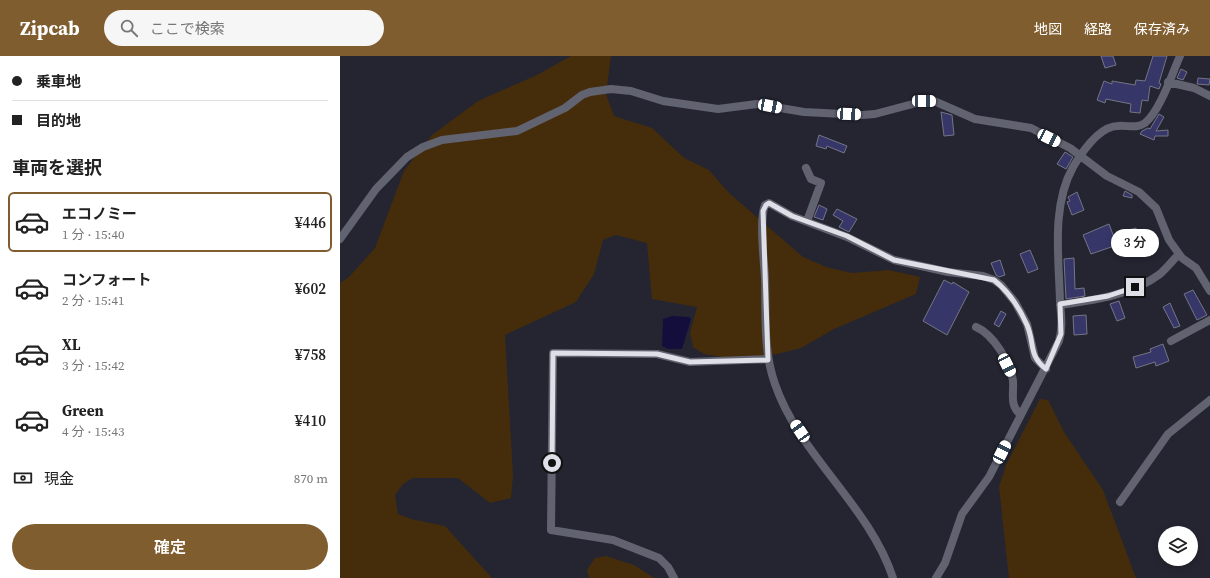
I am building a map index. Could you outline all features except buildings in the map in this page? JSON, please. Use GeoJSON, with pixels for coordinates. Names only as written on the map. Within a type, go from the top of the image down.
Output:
{"type":"FeatureCollection","features":[{"type":"Feature","properties":{"kind":"street"},"geometry":{"type":"LineString","coordinates":[[936,578],[945,563],[962,514],[989,477],[1046,369],[1061,334],[1058,235],[1061,205],[1068,177],[1089,143],[1108,128],[1120,125],[1136,127],[1144,123],[1156,110],[1180,56]]}},
{"type":"Feature","properties":{"kind":"street"},"geometry":{"type":"LineString","coordinates":[[1168,82],[1194,88],[1210,96]]}},
{"type":"Feature","properties":{"kind":"street"},"geometry":{"type":"LineString","coordinates":[[340,239],[376,189],[407,157],[423,146],[442,140],[517,131],[565,108],[582,95],[611,89],[631,91],[663,100],[718,110],[757,104],[804,112],[862,114],[875,114],[924,101],[934,101],[945,104],[975,118],[1030,128],[1082,156],[1107,176],[1133,188],[1146,197],[1156,208],[1165,234],[1179,254],[1196,268],[1210,291]]}},
{"type":"Feature","properties":{"kind":"street"},"geometry":{"type":"LineString","coordinates":[[806,168],[811,179],[821,183],[807,221]]}},
{"type":"Feature","properties":{"kind":"street"},"geometry":{"type":"LineString","coordinates":[[892,578],[888,563],[873,534],[788,413],[775,384],[768,360],[764,207],[769,203],[807,221],[847,236],[894,260],[994,280],[1002,285],[1015,302],[1027,324],[1035,358],[1046,369]]}},
{"type":"Feature","properties":{"kind":"street"},"geometry":{"type":"LineString","coordinates":[[1060,304],[1108,296],[1135,287],[1161,273],[1179,254]]}},
{"type":"Feature","properties":{"kind":"street"},"geometry":{"type":"LineString","coordinates":[[1171,341],[1210,320]]}},
{"type":"Feature","properties":{"kind":"street"},"geometry":{"type":"LineString","coordinates":[[976,327],[983,330],[998,345],[1011,373],[1013,402],[1016,411],[1021,415]]}},
{"type":"Feature","properties":{"kind":"street"},"geometry":{"type":"LineString","coordinates":[[674,578],[668,567],[659,558],[613,540],[551,530],[553,353],[657,354],[690,362],[768,360]]}},
{"type":"Feature","properties":{"kind":"street"},"geometry":{"type":"LineString","coordinates":[[1120,502],[1168,434],[1210,400]]}},
{"type":"Feature","properties":{"kind":"shaded area"},"geometry":{"type":"Polygon","coordinates":[[[571,56],[611,56],[606,94],[614,116],[652,128],[684,158],[709,170],[728,192],[803,257],[826,267],[852,273],[889,270],[920,277],[916,294],[834,329],[801,348],[743,361],[704,354],[693,347],[690,333],[697,307],[652,299],[647,243],[616,235],[603,240],[594,274],[576,302],[505,335],[513,475],[511,498],[490,503],[458,478],[413,478],[403,484],[395,495],[398,514],[411,519],[445,526],[492,578],[340,578],[340,283],[349,277],[375,248],[404,171],[432,135],[478,101],[537,75],[571,56]]]}},
{"type":"Feature","properties":{"kind":"shaded area"},"geometry":{"type":"Polygon","coordinates":[[[672,316],[689,317],[691,319],[682,349],[668,349],[662,346],[663,319],[672,316]]]}},
{"type":"Feature","properties":{"kind":"shaded area"},"geometry":{"type":"Polygon","coordinates":[[[1040,399],[1048,400],[1064,432],[1103,490],[1136,578],[1009,578],[999,487],[1006,465],[1040,399]]]}},
{"type":"Feature","properties":{"kind":"shaded area"},"geometry":{"type":"Polygon","coordinates":[[[606,556],[634,565],[654,578],[589,578],[587,570],[595,558],[606,556]]]}},
{"type":"Feature","properties":{"kind":"route"},"geometry":{"type":"LineString","coordinates":[[552,463],[553,353],[657,354],[690,362],[768,360],[763,211],[764,207],[769,203],[792,216],[847,236],[894,260],[948,272],[959,272],[983,276],[994,280],[1002,285],[1015,302],[1022,318],[1027,324],[1035,358],[1046,369],[1061,334],[1062,323],[1060,304],[1087,301],[1135,287]]}}]}
